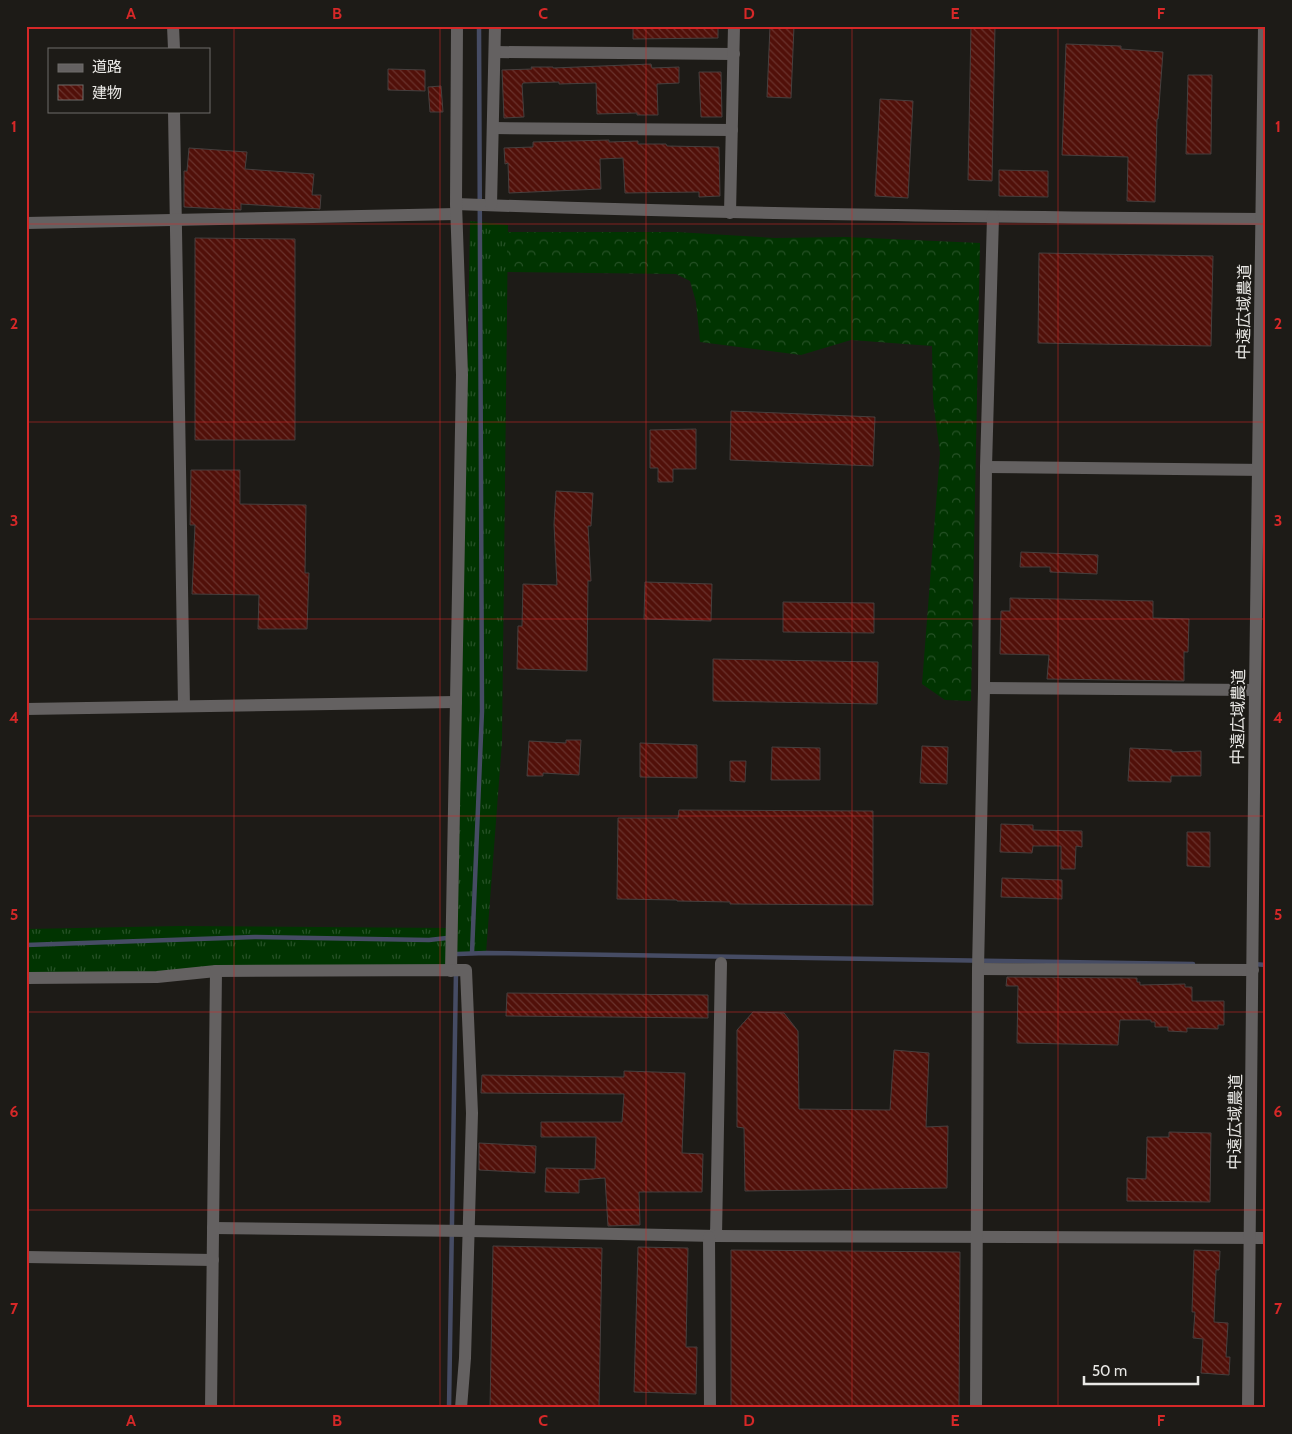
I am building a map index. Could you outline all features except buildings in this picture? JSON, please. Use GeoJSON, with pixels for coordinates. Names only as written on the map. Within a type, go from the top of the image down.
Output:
{"type":"FeatureCollection","features":[{"type":"Feature","properties":{"kind":"street"},"geometry":{"type":"LineString","coordinates":[[173,26],[174,48]]}},
{"type":"Feature","properties":{"kind":"street"},"geometry":{"type":"LineString","coordinates":[[451,971],[462,375],[456,209],[457,26]]}},
{"type":"Feature","properties":{"kind":"street"},"geometry":{"type":"LineString","coordinates":[[492,205],[495,26]]}},
{"type":"Feature","properties":{"kind":"street"},"geometry":{"type":"LineString","coordinates":[[730,213],[734,26]]}},
{"type":"Feature","properties":{"kind":"street","name":"中遠広域農道"},"geometry":{"type":"LineString","coordinates":[[1248,1408],[1249,1238],[1257,977],[1255,690],[1262,470],[1264,26]]}},
{"type":"Feature","properties":{"kind":"street"},"geometry":{"type":"LineString","coordinates":[[495,52],[734,54]]}},
{"type":"Feature","properties":{"kind":"street"},"geometry":{"type":"LineString","coordinates":[[174,112],[184,706]]}},
{"type":"Feature","properties":{"kind":"street"},"geometry":{"type":"LineString","coordinates":[[493,128],[732,130]]}},
{"type":"Feature","properties":{"kind":"street"},"geometry":{"type":"LineString","coordinates":[[26,223],[176,221],[456,209],[492,205],[730,213],[1262,219]]}},
{"type":"Feature","properties":{"kind":"street"},"geometry":{"type":"LineString","coordinates":[[976,1408],[978,969],[984,688],[986,467],[993,217]]}},
{"type":"Feature","properties":{"kind":"street"},"geometry":{"type":"LineString","coordinates":[[986,467],[1262,470]]}},
{"type":"Feature","properties":{"kind":"street"},"geometry":{"type":"LineString","coordinates":[[984,688],[1255,690]]}},
{"type":"Feature","properties":{"kind":"street"},"geometry":{"type":"LineString","coordinates":[[26,709],[456,702]]}},
{"type":"Feature","properties":{"kind":"street"},"geometry":{"type":"LineString","coordinates":[[710,1408],[712,1237],[721,963]]}},
{"type":"Feature","properties":{"kind":"street"},"geometry":{"type":"LineString","coordinates":[[978,969],[1257,977]]}},
{"type":"Feature","properties":{"kind":"street"},"geometry":{"type":"LineString","coordinates":[[26,978],[157,977],[216,971],[466,970],[472,1113],[465,1358],[461,1408]]}},
{"type":"Feature","properties":{"kind":"street"},"geometry":{"type":"LineString","coordinates":[[212,1408],[216,971]]}},
{"type":"Feature","properties":{"kind":"street"},"geometry":{"type":"LineString","coordinates":[[213,1228],[469,1230],[712,1237],[1266,1238]]}},
{"type":"Feature","properties":{"kind":"street"},"geometry":{"type":"LineString","coordinates":[[26,1257],[213,1260]]}},
{"type":"Feature","properties":{"kind":"green space"},"geometry":{"type":"Polygon","coordinates":[[[470,221],[508,225],[502,742],[486,953],[457,954],[470,221]]]}},
{"type":"Feature","properties":{"kind":"green space"},"geometry":{"type":"Polygon","coordinates":[[[507,232],[677,232],[775,238],[846,237],[980,243],[971,701],[945,700],[922,684],[940,453],[933,400],[932,346],[851,340],[801,355],[700,342],[696,302],[690,281],[676,274],[507,272],[507,232]]]}},
{"type":"Feature","properties":{"kind":"green space"},"geometry":{"type":"Polygon","coordinates":[[[180,926],[451,928],[451,966],[26,977],[26,929],[180,926]]]}},
{"type":"Feature","properties":{"kind":"waterway"},"geometry":{"type":"LineString","coordinates":[[472,953],[482,711],[479,26]]}},
{"type":"Feature","properties":{"kind":"waterway"},"geometry":{"type":"LineString","coordinates":[[26,945],[255,937],[429,940],[447,938],[448,940]]}},
{"type":"Feature","properties":{"kind":"waterway"},"geometry":{"type":"LineString","coordinates":[[457,954],[1193,964]]}},
{"type":"Feature","properties":{"kind":"waterway"},"geometry":{"type":"LineString","coordinates":[[1253,964],[1266,965]]}},
{"type":"Feature","properties":{"kind":"waterway"},"geometry":{"type":"LineString","coordinates":[[449,1408],[456,971]]}}]}
